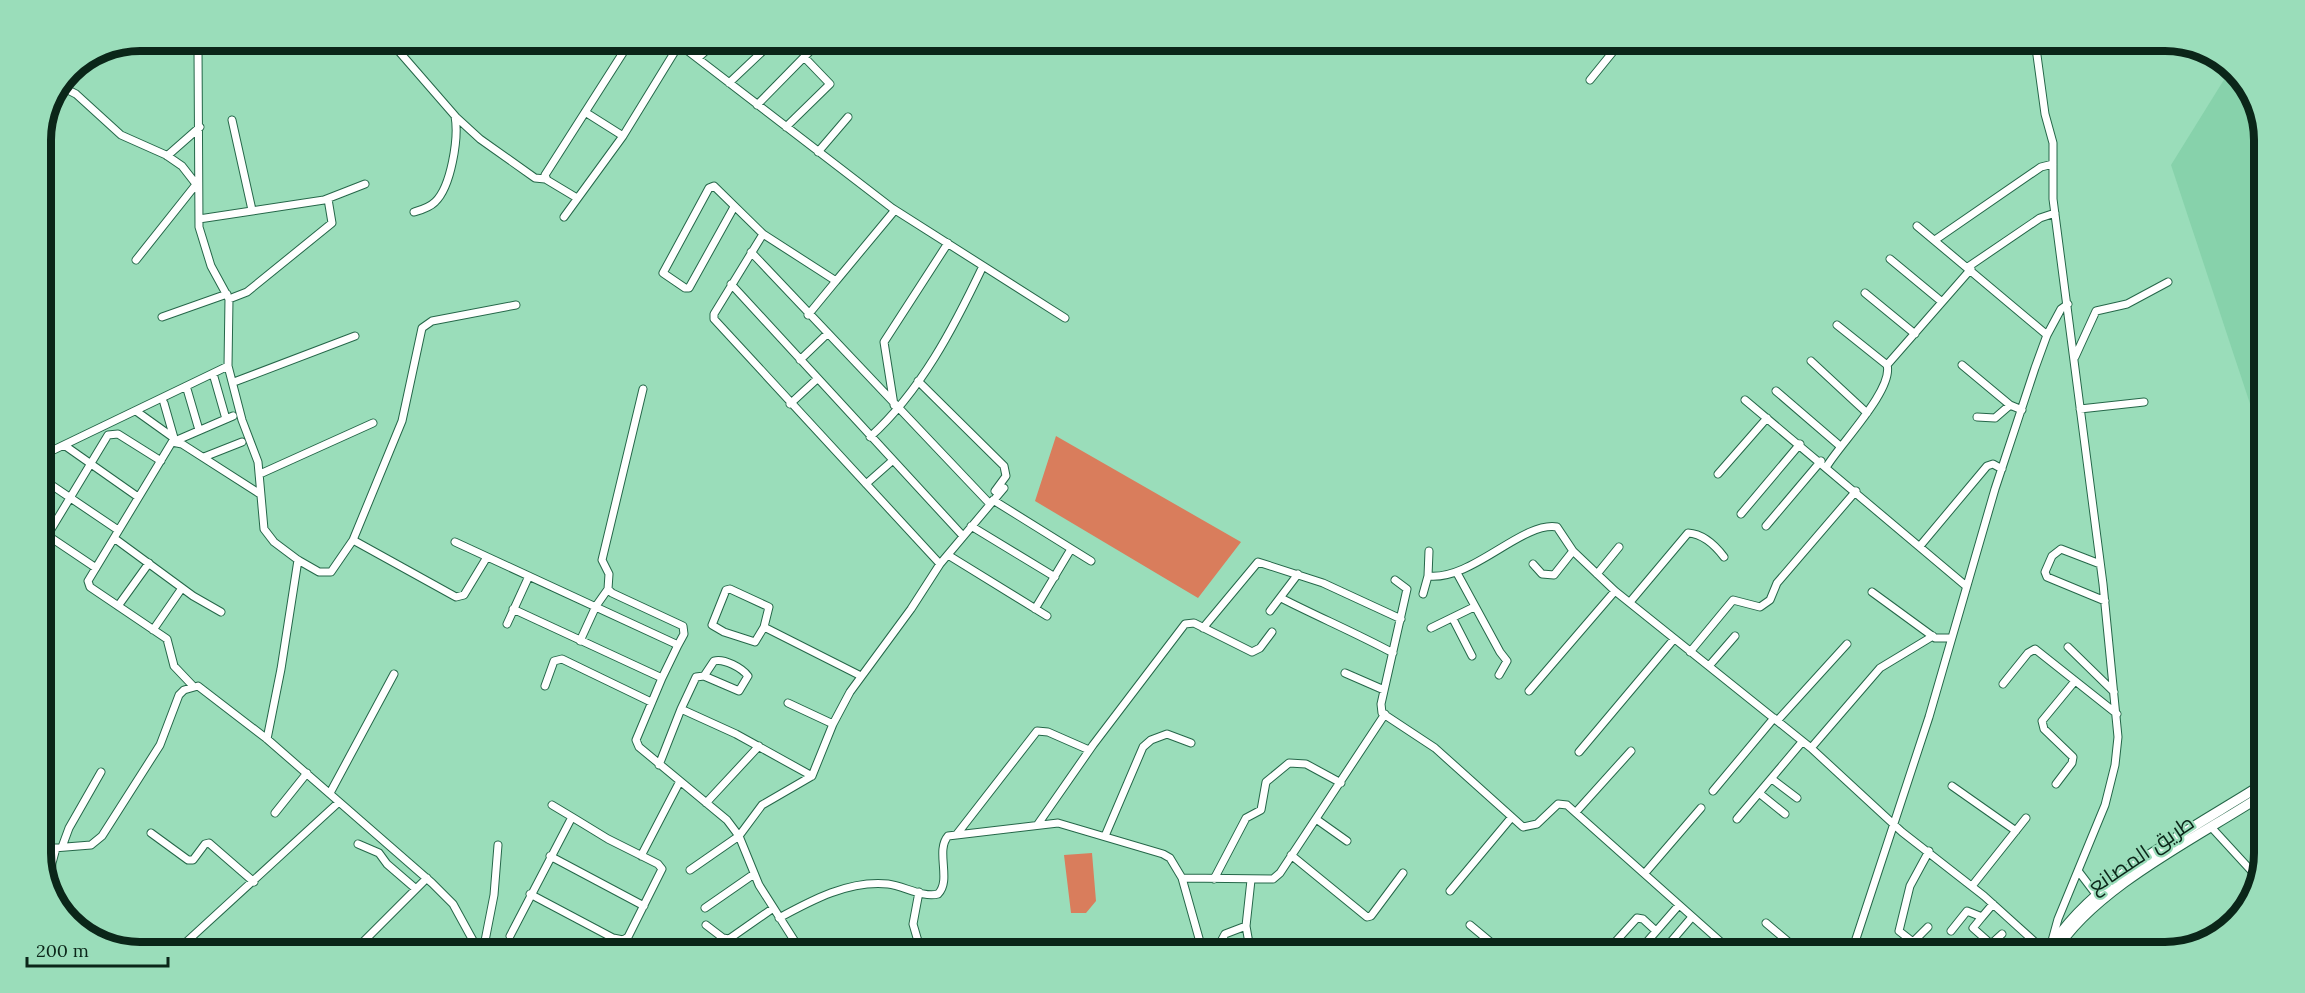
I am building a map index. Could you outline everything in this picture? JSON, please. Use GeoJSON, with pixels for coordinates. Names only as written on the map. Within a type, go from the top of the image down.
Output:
{"type":"FeatureCollection","features":[{"type":"Feature","properties":{"kind":"main road","name":"طريق المصانع"},"geometry":{"type":"LineString","coordinates":[[2099,898],[2138,864],[2254,790]]}},
{"type":"Feature","properties":{"kind":"main road","name":"طريق المصانع"},"geometry":{"type":"LineString","coordinates":[[2099,898],[2254,801]]}},
{"type":"Feature","properties":{"kind":"main road"},"geometry":{"type":"LineString","coordinates":[[2056,942],[2067,924],[2099,898]]}},
{"type":"Feature","properties":{"kind":"street"},"geometry":{"type":"LineString","coordinates":[[198,51],[200,127],[197,183],[199,219],[211,266],[228,296],[228,366],[242,420],[260,474],[264,529],[274,542],[319,572],[331,572],[353,540],[402,421],[422,328],[432,321],[516,305]]}},
{"type":"Feature","properties":{"kind":"street"},"geometry":{"type":"LineString","coordinates":[[399,51],[480,140],[535,178],[545,179],[577,198]]}},
{"type":"Feature","properties":{"kind":"street"},"geometry":{"type":"LineString","coordinates":[[545,179],[624,51]]}},
{"type":"Feature","properties":{"kind":"street"},"geometry":{"type":"LineString","coordinates":[[564,217],[623,136],[675,51]]}},
{"type":"Feature","properties":{"kind":"street"},"geometry":{"type":"LineString","coordinates":[[688,51],[895,210],[1065,318]]}},
{"type":"Feature","properties":{"kind":"street"},"geometry":{"type":"LineString","coordinates":[[698,58],[706,51]]}},
{"type":"Feature","properties":{"kind":"street"},"geometry":{"type":"LineString","coordinates":[[729,83],[763,51]]}},
{"type":"Feature","properties":{"kind":"street"},"geometry":{"type":"LineString","coordinates":[[757,105],[811,51]]}},
{"type":"Feature","properties":{"kind":"street"},"geometry":{"type":"LineString","coordinates":[[1590,80],[1614,51]]}},
{"type":"Feature","properties":{"kind":"street"},"geometry":{"type":"LineString","coordinates":[[2036,51],[2045,114],[2052,136],[2055,213],[2105,602],[2117,714],[2117,751],[2112,779],[2079,872],[2055,927],[2052,942]]}},
{"type":"Feature","properties":{"kind":"street"},"geometry":{"type":"LineString","coordinates":[[786,128],[830,84],[805,58]]}},
{"type":"Feature","properties":{"kind":"street"},"geometry":{"type":"LineString","coordinates":[[67,90],[76,94],[121,135],[167,156],[182,166],[197,183]]}},
{"type":"Feature","properties":{"kind":"street"},"geometry":{"type":"LineString","coordinates":[[585,112],[623,136]]}},
{"type":"Feature","properties":{"kind":"street"},"geometry":{"type":"LineString","coordinates":[[414,212],[434,204],[442,194],[456,142],[454,114]]}},
{"type":"Feature","properties":{"kind":"street"},"geometry":{"type":"LineString","coordinates":[[818,152],[848,117]]}},
{"type":"Feature","properties":{"kind":"street"},"geometry":{"type":"LineString","coordinates":[[232,120],[252,210]]}},
{"type":"Feature","properties":{"kind":"street"},"geometry":{"type":"LineString","coordinates":[[167,156],[200,127]]}},
{"type":"Feature","properties":{"kind":"street"},"geometry":{"type":"LineString","coordinates":[[1935,240],[2041,167],[2053,164]]}},
{"type":"Feature","properties":{"kind":"street"},"geometry":{"type":"LineString","coordinates":[[136,260],[197,183]]}},
{"type":"Feature","properties":{"kind":"street"},"geometry":{"type":"LineString","coordinates":[[199,219],[328,199],[365,184]]}},
{"type":"Feature","properties":{"kind":"street"},"geometry":{"type":"LineString","coordinates":[[734,207],[689,288],[684,288],[664,274],[663,270],[709,188],[714,186],[763,234],[836,281]]}},
{"type":"Feature","properties":{"kind":"street"},"geometry":{"type":"LineString","coordinates":[[162,318],[247,292],[332,223],[328,199]]}},
{"type":"Feature","properties":{"kind":"street"},"geometry":{"type":"LineString","coordinates":[[808,315],[895,210]]}},
{"type":"Feature","properties":{"kind":"street"},"geometry":{"type":"LineString","coordinates":[[1887,365],[1969,268],[2040,218],[2055,213]]}},
{"type":"Feature","properties":{"kind":"street"},"geometry":{"type":"LineString","coordinates":[[1917,226],[2047,335]]}},
{"type":"Feature","properties":{"kind":"street"},"geometry":{"type":"LineString","coordinates":[[763,234],[714,314],[714,319],[940,564]]}},
{"type":"Feature","properties":{"kind":"street"},"geometry":{"type":"LineString","coordinates":[[896,407],[886,338],[948,243]]}},
{"type":"Feature","properties":{"kind":"street"},"geometry":{"type":"LineString","coordinates":[[751,252],[808,315],[990,502],[1091,561]]}},
{"type":"Feature","properties":{"kind":"street"},"geometry":{"type":"LineString","coordinates":[[1890,259],[1942,302]]}},
{"type":"Feature","properties":{"kind":"street"},"geometry":{"type":"LineString","coordinates":[[870,437],[918,381],[950,332],[983,266]]}},
{"type":"Feature","properties":{"kind":"street"},"geometry":{"type":"LineString","coordinates":[[2074,358],[2096,311],[2127,304],[2168,282]]}},
{"type":"Feature","properties":{"kind":"street"},"geometry":{"type":"LineString","coordinates":[[731,285],[963,536]]}},
{"type":"Feature","properties":{"kind":"street"},"geometry":{"type":"LineString","coordinates":[[1865,293],[1915,334]]}},
{"type":"Feature","properties":{"kind":"street"},"geometry":{"type":"LineString","coordinates":[[1855,942],[1894,825],[2002,469],[2047,335],[2061,309],[2067,304]]}},
{"type":"Feature","properties":{"kind":"street"},"geometry":{"type":"LineString","coordinates":[[1766,526],[1824,464],[1867,413],[1886,385],[1889,374],[1887,365],[1837,325]]}},
{"type":"Feature","properties":{"kind":"street"},"geometry":{"type":"LineString","coordinates":[[800,360],[827,334]]}},
{"type":"Feature","properties":{"kind":"street"},"geometry":{"type":"LineString","coordinates":[[234,382],[355,336]]}},
{"type":"Feature","properties":{"kind":"street"},"geometry":{"type":"LineString","coordinates":[[1811,361],[1867,413]]}},
{"type":"Feature","properties":{"kind":"street"},"geometry":{"type":"LineString","coordinates":[[1962,365],[2010,405],[2022,410]]}},
{"type":"Feature","properties":{"kind":"street"},"geometry":{"type":"LineString","coordinates":[[51,451],[228,366]]}},
{"type":"Feature","properties":{"kind":"street"},"geometry":{"type":"LineString","coordinates":[[193,686],[174,666],[168,640],[89,586],[96,568],[118,530],[175,440],[230,418],[214,377]]}},
{"type":"Feature","properties":{"kind":"street"},"geometry":{"type":"LineString","coordinates":[[790,404],[817,379]]}},
{"type":"Feature","properties":{"kind":"street"},"geometry":{"type":"LineString","coordinates":[[918,381],[1004,465],[1006,476],[990,502]]}},
{"type":"Feature","properties":{"kind":"street"},"geometry":{"type":"LineString","coordinates":[[187,388],[199,430]]}},
{"type":"Feature","properties":{"kind":"street"},"geometry":{"type":"LineString","coordinates":[[580,641],[596,606],[608,589],[609,574],[603,566],[602,555],[643,389]]}},
{"type":"Feature","properties":{"kind":"street"},"geometry":{"type":"LineString","coordinates":[[1776,391],[1839,446]]}},
{"type":"Feature","properties":{"kind":"street"},"geometry":{"type":"LineString","coordinates":[[1745,400],[1824,464],[1966,586]]}},
{"type":"Feature","properties":{"kind":"street"},"geometry":{"type":"LineString","coordinates":[[2080,409],[2144,402]]}},
{"type":"Feature","properties":{"kind":"street"},"geometry":{"type":"LineString","coordinates":[[164,403],[175,440]]}},
{"type":"Feature","properties":{"kind":"street"},"geometry":{"type":"LineString","coordinates":[[1977,417],[1995,418],[2010,405]]}},
{"type":"Feature","properties":{"kind":"street"},"geometry":{"type":"LineString","coordinates":[[136,411],[175,440],[260,494]]}},
{"type":"Feature","properties":{"kind":"street"},"geometry":{"type":"LineString","coordinates":[[1718,474],[1767,418]]}},
{"type":"Feature","properties":{"kind":"street"},"geometry":{"type":"LineString","coordinates":[[260,474],[373,423]]}},
{"type":"Feature","properties":{"kind":"street"},"geometry":{"type":"LineString","coordinates":[[51,524],[92,464],[108,435],[113,433],[160,461]]}},
{"type":"Feature","properties":{"kind":"street"},"geometry":{"type":"LineString","coordinates":[[204,457],[242,442]]}},
{"type":"Feature","properties":{"kind":"street"},"geometry":{"type":"LineString","coordinates":[[1741,514],[1800,444]]}},
{"type":"Feature","properties":{"kind":"street"},"geometry":{"type":"LineString","coordinates":[[64,445],[138,497]]}},
{"type":"Feature","properties":{"kind":"street"},"geometry":{"type":"LineString","coordinates":[[866,484],[892,461]]}},
{"type":"Feature","properties":{"kind":"street"},"geometry":{"type":"LineString","coordinates":[[1920,546],[1987,466],[1993,464],[2002,469]]}},
{"type":"Feature","properties":{"kind":"street"},"geometry":{"type":"LineString","coordinates":[[51,485],[118,530]]}},
{"type":"Feature","properties":{"kind":"street"},"geometry":{"type":"LineString","coordinates":[[690,870],[739,836],[762,805],[812,776],[833,724],[861,676],[940,564],[1004,488]]}},
{"type":"Feature","properties":{"kind":"street"},"geometry":{"type":"LineString","coordinates":[[1690,652],[1733,600],[1760,607],[1767,603],[1777,583],[1856,491]]}},
{"type":"Feature","properties":{"kind":"street"},"geometry":{"type":"LineString","coordinates":[[971,526],[1055,577]]}},
{"type":"Feature","properties":{"kind":"street"},"geometry":{"type":"LineString","coordinates":[[1428,576],[1444,577],[1457,573],[1527,535],[1552,526],[1559,529],[1574,551],[1615,591],[1811,748],[1894,825],[2039,942]]}},
{"type":"Feature","properties":{"kind":"street"},"geometry":{"type":"LineString","coordinates":[[1630,602],[1688,533],[1706,539],[1724,557]]}},
{"type":"Feature","properties":{"kind":"street"},"geometry":{"type":"LineString","coordinates":[[51,538],[96,568]]}},
{"type":"Feature","properties":{"kind":"street"},"geometry":{"type":"LineString","coordinates":[[114,538],[182,588],[221,612]]}},
{"type":"Feature","properties":{"kind":"street"},"geometry":{"type":"LineString","coordinates":[[353,540],[456,597],[464,595],[487,557]]}},
{"type":"Feature","properties":{"kind":"street"},"geometry":{"type":"LineString","coordinates":[[455,542],[678,645]]}},
{"type":"Feature","properties":{"kind":"street"},"geometry":{"type":"LineString","coordinates":[[1597,574],[1619,547]]}},
{"type":"Feature","properties":{"kind":"street"},"geometry":{"type":"LineString","coordinates":[[1035,609],[1071,549]]}},
{"type":"Feature","properties":{"kind":"street"},"geometry":{"type":"LineString","coordinates":[[2100,564],[2061,549],[2052,556],[2045,572],[2048,577],[2105,602]]}},
{"type":"Feature","properties":{"kind":"street"},"geometry":{"type":"LineString","coordinates":[[1423,594],[1428,576],[1429,551]]}},
{"type":"Feature","properties":{"kind":"street"},"geometry":{"type":"LineString","coordinates":[[1533,564],[1542,574],[1552,575],[1574,551]]}},
{"type":"Feature","properties":{"kind":"street"},"geometry":{"type":"LineString","coordinates":[[948,555],[1047,616]]}},
{"type":"Feature","properties":{"kind":"street"},"geometry":{"type":"LineString","coordinates":[[267,739],[281,669],[298,560]]}},
{"type":"Feature","properties":{"kind":"street"},"geometry":{"type":"LineString","coordinates":[[1203,628],[1256,562],[1298,574],[1401,619]]}},
{"type":"Feature","properties":{"kind":"street"},"geometry":{"type":"LineString","coordinates":[[118,606],[148,563]]}},
{"type":"Feature","properties":{"kind":"street"},"geometry":{"type":"LineString","coordinates":[[1457,573],[1474,607],[1507,661],[1499,675]]}},
{"type":"Feature","properties":{"kind":"street"},"geometry":{"type":"LineString","coordinates":[[1270,611],[1298,574]]}},
{"type":"Feature","properties":{"kind":"street"},"geometry":{"type":"LineString","coordinates":[[507,624],[529,576]]}},
{"type":"Feature","properties":{"kind":"street"},"geometry":{"type":"LineString","coordinates":[[1395,580],[1407,587],[1380,708],[1385,714],[1435,748],[1511,818],[1526,828],[1538,824],[1560,803],[1567,805],[1721,942]]}},
{"type":"Feature","properties":{"kind":"street"},"geometry":{"type":"LineString","coordinates":[[153,630],[182,588]]}},
{"type":"Feature","properties":{"kind":"street"},"geometry":{"type":"LineString","coordinates":[[608,589],[683,626],[684,634],[651,702],[636,740],[639,747],[659,765],[728,819],[739,836],[753,874],[772,909],[795,942]]}},
{"type":"Feature","properties":{"kind":"street"},"geometry":{"type":"LineString","coordinates":[[726,590],[733,590],[768,605],[770,611],[764,627],[757,641],[752,643],[714,627],[712,622],[726,590]]}},
{"type":"Feature","properties":{"kind":"street"},"geometry":{"type":"LineString","coordinates":[[1529,691],[1615,591]]}},
{"type":"Feature","properties":{"kind":"street"},"geometry":{"type":"LineString","coordinates":[[1872,592],[1933,636],[1940,639],[1951,638]]}},
{"type":"Feature","properties":{"kind":"street"},"geometry":{"type":"LineString","coordinates":[[1281,598],[1393,653]]}},
{"type":"Feature","properties":{"kind":"street"},"geometry":{"type":"LineString","coordinates":[[1431,628],[1474,607]]}},
{"type":"Feature","properties":{"kind":"street"},"geometry":{"type":"LineString","coordinates":[[513,609],[662,678]]}},
{"type":"Feature","properties":{"kind":"street"},"geometry":{"type":"LineString","coordinates":[[1453,619],[1472,656]]}},
{"type":"Feature","properties":{"kind":"street"},"geometry":{"type":"LineString","coordinates":[[1038,824],[1089,750],[1185,624],[1192,622],[1252,652],[1260,648],[1272,632]]}},
{"type":"Feature","properties":{"kind":"street"},"geometry":{"type":"LineString","coordinates":[[764,627],[861,676]]}},
{"type":"Feature","properties":{"kind":"street"},"geometry":{"type":"LineString","coordinates":[[1709,666],[1735,636]]}},
{"type":"Feature","properties":{"kind":"street"},"geometry":{"type":"LineString","coordinates":[[1811,748],[1880,668],[1933,636]]}},
{"type":"Feature","properties":{"kind":"street"},"geometry":{"type":"LineString","coordinates":[[1579,752],[1674,639]]}},
{"type":"Feature","properties":{"kind":"street"},"geometry":{"type":"LineString","coordinates":[[1713,791],[1775,720],[1847,644]]}},
{"type":"Feature","properties":{"kind":"street"},"geometry":{"type":"LineString","coordinates":[[2068,647],[2114,692]]}},
{"type":"Feature","properties":{"kind":"street"},"geometry":{"type":"LineString","coordinates":[[2003,684],[2028,653],[2035,649],[2049,657],[2117,714]]}},
{"type":"Feature","properties":{"kind":"street"},"geometry":{"type":"LineString","coordinates":[[545,686],[554,661],[562,659],[651,702]]}},
{"type":"Feature","properties":{"kind":"street"},"geometry":{"type":"LineString","coordinates":[[659,765],[696,677],[704,676],[739,691],[748,676],[744,671],[719,660],[714,661],[704,676]]}},
{"type":"Feature","properties":{"kind":"street"},"geometry":{"type":"LineString","coordinates":[[1346,672],[1384,690]]}},
{"type":"Feature","properties":{"kind":"street"},"geometry":{"type":"LineString","coordinates":[[330,794],[394,674]]}},
{"type":"Feature","properties":{"kind":"street"},"geometry":{"type":"LineString","coordinates":[[2056,784],[2072,763],[2073,757],[2044,729],[2042,722],[2045,714],[2075,681]]}},
{"type":"Feature","properties":{"kind":"street"},"geometry":{"type":"LineString","coordinates":[[51,848],[91,844],[102,836],[160,745],[179,695],[193,686],[202,687],[267,739],[427,878],[453,904],[474,942]]}},
{"type":"Feature","properties":{"kind":"street"},"geometry":{"type":"LineString","coordinates":[[788,703],[833,724]]}},
{"type":"Feature","properties":{"kind":"street"},"geometry":{"type":"LineString","coordinates":[[681,709],[759,746],[812,776]]}},
{"type":"Feature","properties":{"kind":"street"},"geometry":{"type":"LineString","coordinates":[[1182,878],[1275,879],[1385,714]]}},
{"type":"Feature","properties":{"kind":"street"},"geometry":{"type":"LineString","coordinates":[[957,834],[1037,731],[1048,732],[1089,750]]}},
{"type":"Feature","properties":{"kind":"street"},"geometry":{"type":"LineString","coordinates":[[1106,836],[1143,747],[1151,740],[1167,734],[1191,743]]}},
{"type":"Feature","properties":{"kind":"street"},"geometry":{"type":"LineString","coordinates":[[1737,819],[1802,742]]}},
{"type":"Feature","properties":{"kind":"street"},"geometry":{"type":"LineString","coordinates":[[706,802],[759,746]]}},
{"type":"Feature","properties":{"kind":"street"},"geometry":{"type":"LineString","coordinates":[[1576,812],[1631,751]]}},
{"type":"Feature","properties":{"kind":"street"},"geometry":{"type":"LineString","coordinates":[[1214,879],[1246,818],[1261,810],[1266,782],[1289,763],[1306,764],[1341,783]]}},
{"type":"Feature","properties":{"kind":"street"},"geometry":{"type":"LineString","coordinates":[[52,864],[101,772]]}},
{"type":"Feature","properties":{"kind":"street"},"geometry":{"type":"LineString","coordinates":[[275,813],[307,773]]}},
{"type":"Feature","properties":{"kind":"street"},"geometry":{"type":"LineString","coordinates":[[1772,778],[1797,798]]}},
{"type":"Feature","properties":{"kind":"street"},"geometry":{"type":"LineString","coordinates":[[641,856],[680,781]]}},
{"type":"Feature","properties":{"kind":"street"},"geometry":{"type":"LineString","coordinates":[[1952,786],[2016,831]]}},
{"type":"Feature","properties":{"kind":"street"},"geometry":{"type":"LineString","coordinates":[[1759,793],[1785,814]]}},
{"type":"Feature","properties":{"kind":"street"},"geometry":{"type":"LineString","coordinates":[[186,942],[339,802]]}},
{"type":"Feature","properties":{"kind":"street"},"geometry":{"type":"LineString","coordinates":[[530,894],[619,940],[628,937],[662,869],[658,864],[552,806]]}},
{"type":"Feature","properties":{"kind":"street"},"geometry":{"type":"LineString","coordinates":[[1644,873],[1701,808]]}},
{"type":"Feature","properties":{"kind":"street"},"geometry":{"type":"LineString","coordinates":[[510,936],[572,817]]}},
{"type":"Feature","properties":{"kind":"street"},"geometry":{"type":"LineString","coordinates":[[1450,891],[1511,818]]}},
{"type":"Feature","properties":{"kind":"street"},"geometry":{"type":"LineString","coordinates":[[1972,886],[2026,818]]}},
{"type":"Feature","properties":{"kind":"street"},"geometry":{"type":"LineString","coordinates":[[1316,819],[1347,841]]}},
{"type":"Feature","properties":{"kind":"street"},"geometry":{"type":"LineString","coordinates":[[779,918],[819,897],[856,887],[891,885],[934,895],[942,890],[944,842],[948,836],[1058,823],[1166,855],[1182,878],[1200,942]]}},
{"type":"Feature","properties":{"kind":"street"},"geometry":{"type":"LineString","coordinates":[[2212,828],[2251,872]]}},
{"type":"Feature","properties":{"kind":"street"},"geometry":{"type":"LineString","coordinates":[[151,833],[188,860],[193,860],[208,843],[254,882]]}},
{"type":"Feature","properties":{"kind":"street"},"geometry":{"type":"LineString","coordinates":[[358,844],[379,853],[387,864],[416,889]]}},
{"type":"Feature","properties":{"kind":"street"},"geometry":{"type":"LineString","coordinates":[[485,942],[494,895],[498,845]]}},
{"type":"Feature","properties":{"kind":"street"},"geometry":{"type":"LineString","coordinates":[[1928,927],[1913,942],[1899,931],[1910,886],[1929,851]]}},
{"type":"Feature","properties":{"kind":"street"},"geometry":{"type":"LineString","coordinates":[[1292,855],[1366,917],[1371,916],[1403,873]]}},
{"type":"Feature","properties":{"kind":"street"},"geometry":{"type":"LineString","coordinates":[[550,856],[644,906]]}},
{"type":"Feature","properties":{"kind":"street"},"geometry":{"type":"LineString","coordinates":[[2079,872],[2099,898]]}},
{"type":"Feature","properties":{"kind":"street"},"geometry":{"type":"LineString","coordinates":[[705,908],[753,874]]}},
{"type":"Feature","properties":{"kind":"street"},"geometry":{"type":"LineString","coordinates":[[364,942],[427,878]]}},
{"type":"Feature","properties":{"kind":"street"},"geometry":{"type":"LineString","coordinates":[[1249,942],[1246,926],[1251,880]]}},
{"type":"Feature","properties":{"kind":"street"},"geometry":{"type":"LineString","coordinates":[[918,942],[913,924],[919,892]]}},
{"type":"Feature","properties":{"kind":"street"},"geometry":{"type":"LineString","coordinates":[[1646,942],[1679,904]]}},
{"type":"Feature","properties":{"kind":"street"},"geometry":{"type":"LineString","coordinates":[[1989,942],[1973,928],[1993,904]]}},
{"type":"Feature","properties":{"kind":"street"},"geometry":{"type":"LineString","coordinates":[[706,925],[723,938],[729,939],[772,909]]}},
{"type":"Feature","properties":{"kind":"street"},"geometry":{"type":"LineString","coordinates":[[1951,931],[1967,910],[1982,917]]}},
{"type":"Feature","properties":{"kind":"street"},"geometry":{"type":"LineString","coordinates":[[1671,942],[1692,917]]}},
{"type":"Feature","properties":{"kind":"street"},"geometry":{"type":"LineString","coordinates":[[1616,942],[1637,918],[1643,919],[1656,930]]}},
{"type":"Feature","properties":{"kind":"street"},"geometry":{"type":"LineString","coordinates":[[1766,923],[1788,942]]}},
{"type":"Feature","properties":{"kind":"street"},"geometry":{"type":"LineString","coordinates":[[1470,925],[1490,942]]}},
{"type":"Feature","properties":{"kind":"street"},"geometry":{"type":"LineString","coordinates":[[1221,942],[1225,934],[1246,926]]}},
{"type":"Feature","properties":{"kind":"street"},"geometry":{"type":"LineString","coordinates":[[1993,942],[2002,934]]}},
{"type":"Feature","properties":{"kind":"shaded area"},"geometry":{"type":"Polygon","coordinates":[[[2227,76],[2245,101],[2254,134],[2254,416],[2171,165],[2227,76]]]}},
{"type":"Feature","properties":{"kind":"shaded area"},"geometry":{"type":"Polygon","coordinates":[[[1056,436],[1241,542],[1198,598],[1035,501],[1056,436]]]}},
{"type":"Feature","properties":{"kind":"shaded area"},"geometry":{"type":"Polygon","coordinates":[[[1092,853],[1096,901],[1086,913],[1071,913],[1064,855],[1092,853]]]}}]}
